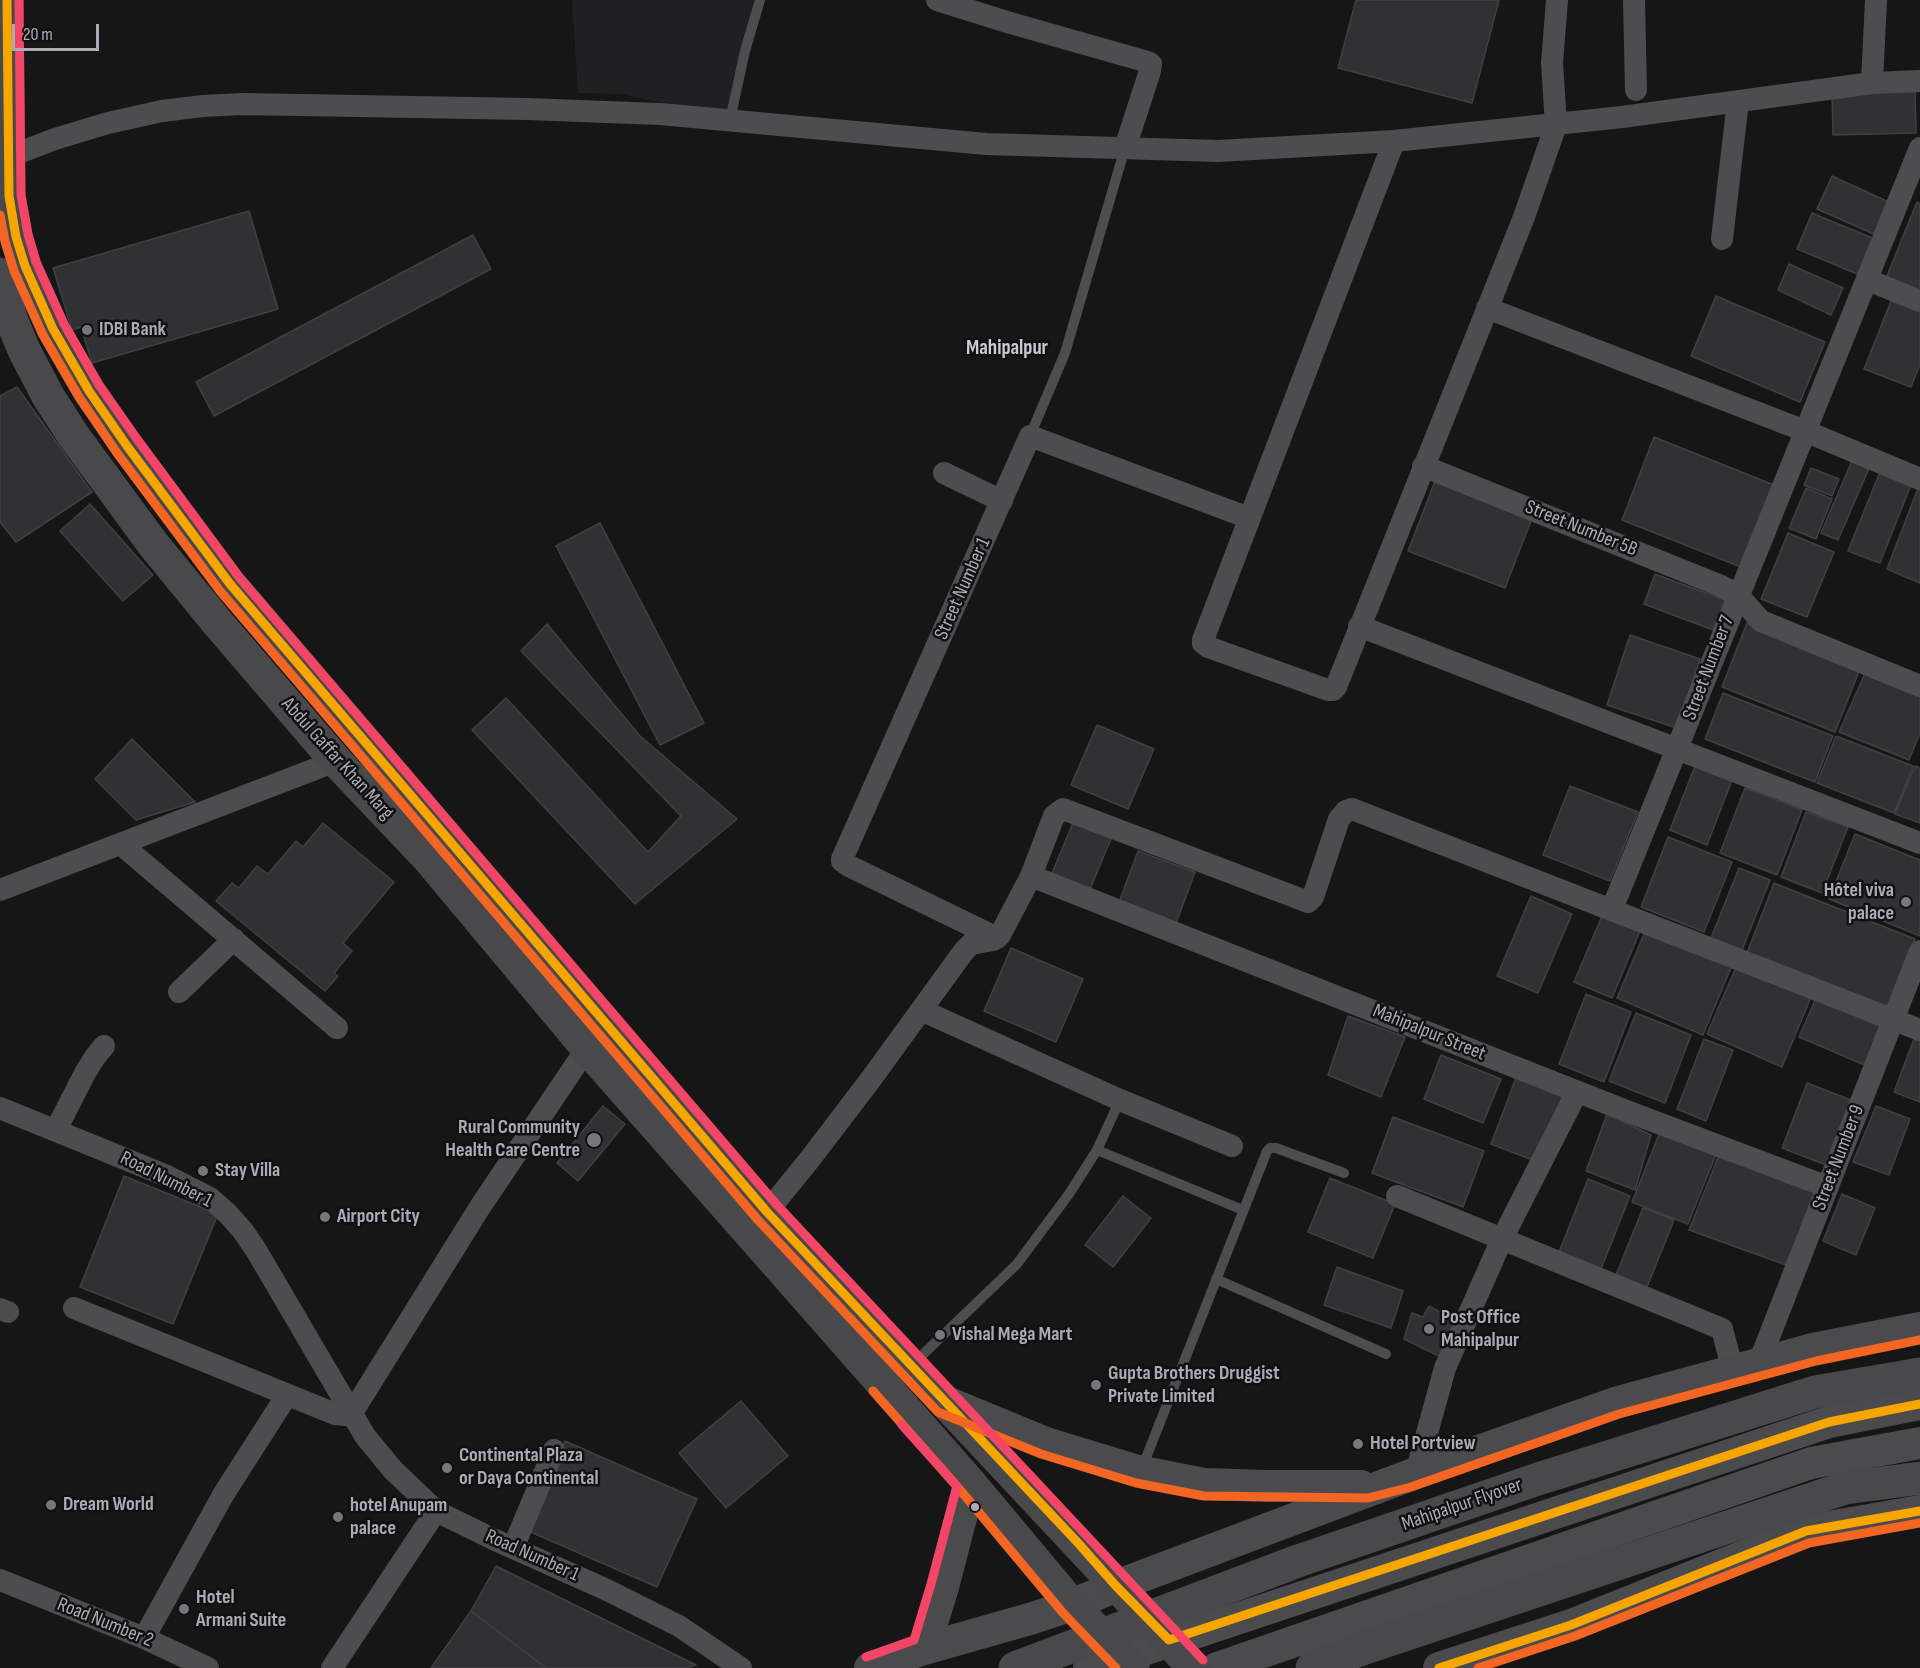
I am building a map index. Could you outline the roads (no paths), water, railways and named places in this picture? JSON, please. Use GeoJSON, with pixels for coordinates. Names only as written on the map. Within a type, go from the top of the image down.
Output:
{"type":"FeatureCollection","features":[{"type":"Feature","properties":{"kind":"main road","name":"Abdul Gaffar Khan Marg"},"geometry":{"type":"LineString","coordinates":[[7,0],[9,196],[16,237],[53,329],[89,391],[127,446],[230,584],[767,1212],[1194,1668]]}},
{"type":"Feature","properties":{"kind":"main road","name":"Abdul Gaffar Khan Marg"},"geometry":{"type":"LineString","coordinates":[[0,274],[3,292],[24,350],[48,396],[73,435],[153,544],[336,761],[428,858],[587,1047],[970,1484],[1072,1605],[1127,1662]]}},
{"type":"Feature","properties":{"kind":"main road"},"geometry":{"type":"LineString","coordinates":[[870,1668],[924,1649],[1072,1605],[1116,1586],[1411,1474],[1616,1403],[1813,1348],[1920,1328]]}},
{"type":"Feature","properties":{"kind":"main road","name":"Mahipalpur Flyover"},"geometry":{"type":"LineString","coordinates":[[1014,1668],[1298,1561],[1538,1479],[1815,1392],[1920,1374]]}},
{"type":"Feature","properties":{"kind":"main road"},"geometry":{"type":"LineString","coordinates":[[944,1401],[1046,1443],[1141,1472],[1204,1484],[1367,1486],[1411,1474]]}},
{"type":"Feature","properties":{"kind":"main road"},"geometry":{"type":"LineString","coordinates":[[1089,1668],[1127,1662],[1169,1640],[1829,1422],[1920,1404]]}},
{"type":"Feature","properties":{"kind":"main road"},"geometry":{"type":"LineString","coordinates":[[1217,1668],[1811,1463],[1920,1443]]}},
{"type":"Feature","properties":{"kind":"main road"},"geometry":{"type":"LineString","coordinates":[[1312,1668],[1845,1488],[1920,1478]]}},
{"type":"Feature","properties":{"kind":"main road"},"geometry":{"type":"LineString","coordinates":[[924,1649],[970,1484]]}},
{"type":"Feature","properties":{"kind":"main road"},"geometry":{"type":"LineString","coordinates":[[1439,1668],[1570,1625],[1806,1531],[1920,1511]]}},
{"type":"Feature","properties":{"kind":"street"},"geometry":{"type":"LineString","coordinates":[[937,0],[1004,10],[1007,22],[1151,64],[1125,148]]}},
{"type":"Feature","properties":{"kind":"street"},"geometry":{"type":"LineString","coordinates":[[1394,141],[1203,636],[1205,646],[1323,689],[1333,690],[1524,217],[1556,125],[1552,63],[1557,0]]}},
{"type":"Feature","properties":{"kind":"street"},"geometry":{"type":"LineString","coordinates":[[1634,0],[1636,90]]}},
{"type":"Feature","properties":{"kind":"street"},"geometry":{"type":"LineString","coordinates":[[1872,83],[1876,0]]}},
{"type":"Feature","properties":{"kind":"street"},"geometry":{"type":"LineString","coordinates":[[8,157],[55,139],[108,123],[162,111],[203,106],[526,109],[660,114],[974,143],[1218,151],[1394,141],[1556,125],[1872,83],[1920,81]]}},
{"type":"Feature","properties":{"kind":"street"},"geometry":{"type":"LineString","coordinates":[[1722,239],[1738,101]]}},
{"type":"Feature","properties":{"kind":"street","name":"Street Number 7"},"geometry":{"type":"LineString","coordinates":[[1612,909],[1868,280],[1912,196],[1920,148]]}},
{"type":"Feature","properties":{"kind":"street"},"geometry":{"type":"LineString","coordinates":[[1868,280],[1920,301]]}},
{"type":"Feature","properties":{"kind":"street"},"geometry":{"type":"LineString","coordinates":[[1487,308],[1805,431],[1920,479]]}},
{"type":"Feature","properties":{"kind":"street"},"geometry":{"type":"LineString","coordinates":[[1030,436],[1248,518]]}},
{"type":"Feature","properties":{"kind":"street","name":"Street Number 1"},"geometry":{"type":"LineString","coordinates":[[997,938],[849,866],[842,859],[1030,436]]}},
{"type":"Feature","properties":{"kind":"street","name":"Street Number 5B"},"geometry":{"type":"LineString","coordinates":[[1423,466],[1738,595]]}},
{"type":"Feature","properties":{"kind":"street"},"geometry":{"type":"LineString","coordinates":[[944,473],[1002,501]]}},
{"type":"Feature","properties":{"kind":"street"},"geometry":{"type":"LineString","coordinates":[[1738,595],[1761,621],[1920,686]]}},
{"type":"Feature","properties":{"kind":"street"},"geometry":{"type":"LineString","coordinates":[[1359,626],[1920,843]]}},
{"type":"Feature","properties":{"kind":"street"},"geometry":{"type":"LineString","coordinates":[[0,890],[336,761]]}},
{"type":"Feature","properties":{"kind":"street"},"geometry":{"type":"LineString","coordinates":[[767,1212],[810,1159],[971,944],[997,938],[1031,876],[1054,816],[1063,809],[1308,902],[1314,897],[1340,819],[1352,809],[1920,1030]]}},
{"type":"Feature","properties":{"kind":"street"},"geometry":{"type":"LineString","coordinates":[[122,845],[337,1028]]}},
{"type":"Feature","properties":{"kind":"street","name":"Mahipalpur Street"},"geometry":{"type":"LineString","coordinates":[[1031,876],[1577,1092],[1828,1187]]}},
{"type":"Feature","properties":{"kind":"street"},"geometry":{"type":"LineString","coordinates":[[179,992],[234,939]]}},
{"type":"Feature","properties":{"kind":"street","name":"Street Number 9"},"geometry":{"type":"LineString","coordinates":[[1746,1368],[1828,1187],[1920,951]]}},
{"type":"Feature","properties":{"kind":"street"},"geometry":{"type":"LineString","coordinates":[[921,1010],[1120,1100],[1232,1146]]}},
{"type":"Feature","properties":{"kind":"street"},"geometry":{"type":"LineString","coordinates":[[56,1130],[85,1072],[104,1046]]}},
{"type":"Feature","properties":{"kind":"street"},"geometry":{"type":"LineString","coordinates":[[74,1308],[342,1416],[587,1047]]}},
{"type":"Feature","properties":{"kind":"street"},"geometry":{"type":"LineString","coordinates":[[1411,1474],[1445,1368],[1503,1239],[1577,1092]]}},
{"type":"Feature","properties":{"kind":"street","name":"Road Number 1"},"geometry":{"type":"LineString","coordinates":[[0,1108],[167,1176],[210,1198],[228,1214],[249,1240],[365,1436],[393,1470],[436,1510],[679,1626],[741,1668]]}},
{"type":"Feature","properties":{"kind":"street"},"geometry":{"type":"LineString","coordinates":[[1397,1196],[1722,1329],[1746,1368]]}},
{"type":"Feature","properties":{"kind":"street"},"geometry":{"type":"LineString","coordinates":[[144,1638],[224,1495],[287,1395]]}},
{"type":"Feature","properties":{"kind":"street"},"geometry":{"type":"LineString","coordinates":[[513,1548],[554,1450]]}},
{"type":"Feature","properties":{"kind":"street"},"geometry":{"type":"LineString","coordinates":[[332,1668],[436,1510]]}},
{"type":"Feature","properties":{"kind":"street","name":"Road Number 2"},"geometry":{"type":"LineString","coordinates":[[0,1580],[144,1638],[208,1668]]}},
{"type":"Feature","properties":{"kind":"lane"},"geometry":{"type":"LineString","coordinates":[[730,120],[745,51],[760,0]]}},
{"type":"Feature","properties":{"kind":"lane","name":"Street Number 1"},"geometry":{"type":"LineString","coordinates":[[1030,436],[1065,353],[1125,148]]}},
{"type":"Feature","properties":{"kind":"lane"},"geometry":{"type":"LineString","coordinates":[[912,1365],[1017,1264],[1069,1194],[1097,1150],[1120,1100]]}},
{"type":"Feature","properties":{"kind":"lane"},"geometry":{"type":"LineString","coordinates":[[1141,1472],[1243,1210],[1270,1148],[1276,1148],[1344,1173]]}},
{"type":"Feature","properties":{"kind":"lane"},"geometry":{"type":"LineString","coordinates":[[1097,1150],[1243,1210]]}},
{"type":"Feature","properties":{"kind":"lane"},"geometry":{"type":"LineString","coordinates":[[1216,1280],[1386,1354]]}},
{"type":"Feature","properties":{"kind":"place","name":"IDBI Bank"},"geometry":{"type":"Point","coordinates":[87,330]}},
{"type":"Feature","properties":{"kind":"place","name":"Hôtel viva palace"},"geometry":{"type":"Point","coordinates":[1906,902]}},
{"type":"Feature","properties":{"kind":"place","name":"Rural Community Health Care Centre"},"geometry":{"type":"Point","coordinates":[594,1140]}},
{"type":"Feature","properties":{"kind":"place","name":"Stay Villa"},"geometry":{"type":"Point","coordinates":[203,1171]}},
{"type":"Feature","properties":{"kind":"place","name":"Airport City"},"geometry":{"type":"Point","coordinates":[325,1217]}},
{"type":"Feature","properties":{"kind":"place","name":"Post Office Mahipalpur"},"geometry":{"type":"Point","coordinates":[1429,1329]}},
{"type":"Feature","properties":{"kind":"place","name":"Vishal Mega Mart"},"geometry":{"type":"Point","coordinates":[940,1335]}},
{"type":"Feature","properties":{"kind":"place","name":"Gupta Brothers Druggist Private Limited"},"geometry":{"type":"Point","coordinates":[1096,1385]}},
{"type":"Feature","properties":{"kind":"place","name":"Hotel Portview"},"geometry":{"type":"Point","coordinates":[1358,1444]}},
{"type":"Feature","properties":{"kind":"place","name":"Continental Plaza or Daya Continental"},"geometry":{"type":"Point","coordinates":[447,1468]}},
{"type":"Feature","properties":{"kind":"place","name":"Dream World"},"geometry":{"type":"Point","coordinates":[51,1505]}},
{"type":"Feature","properties":{"kind":"place","name":"hotel Anupam palace"},"geometry":{"type":"Point","coordinates":[338,1517]}},
{"type":"Feature","properties":{"kind":"place","name":"Hotel Armani Suite"},"geometry":{"type":"Point","coordinates":[184,1609]}},
{"type":"Feature","properties":{"kind":"district","name":"Mahipalpur"},"geometry":{"type":"Point","coordinates":[1007,349]}}]}
